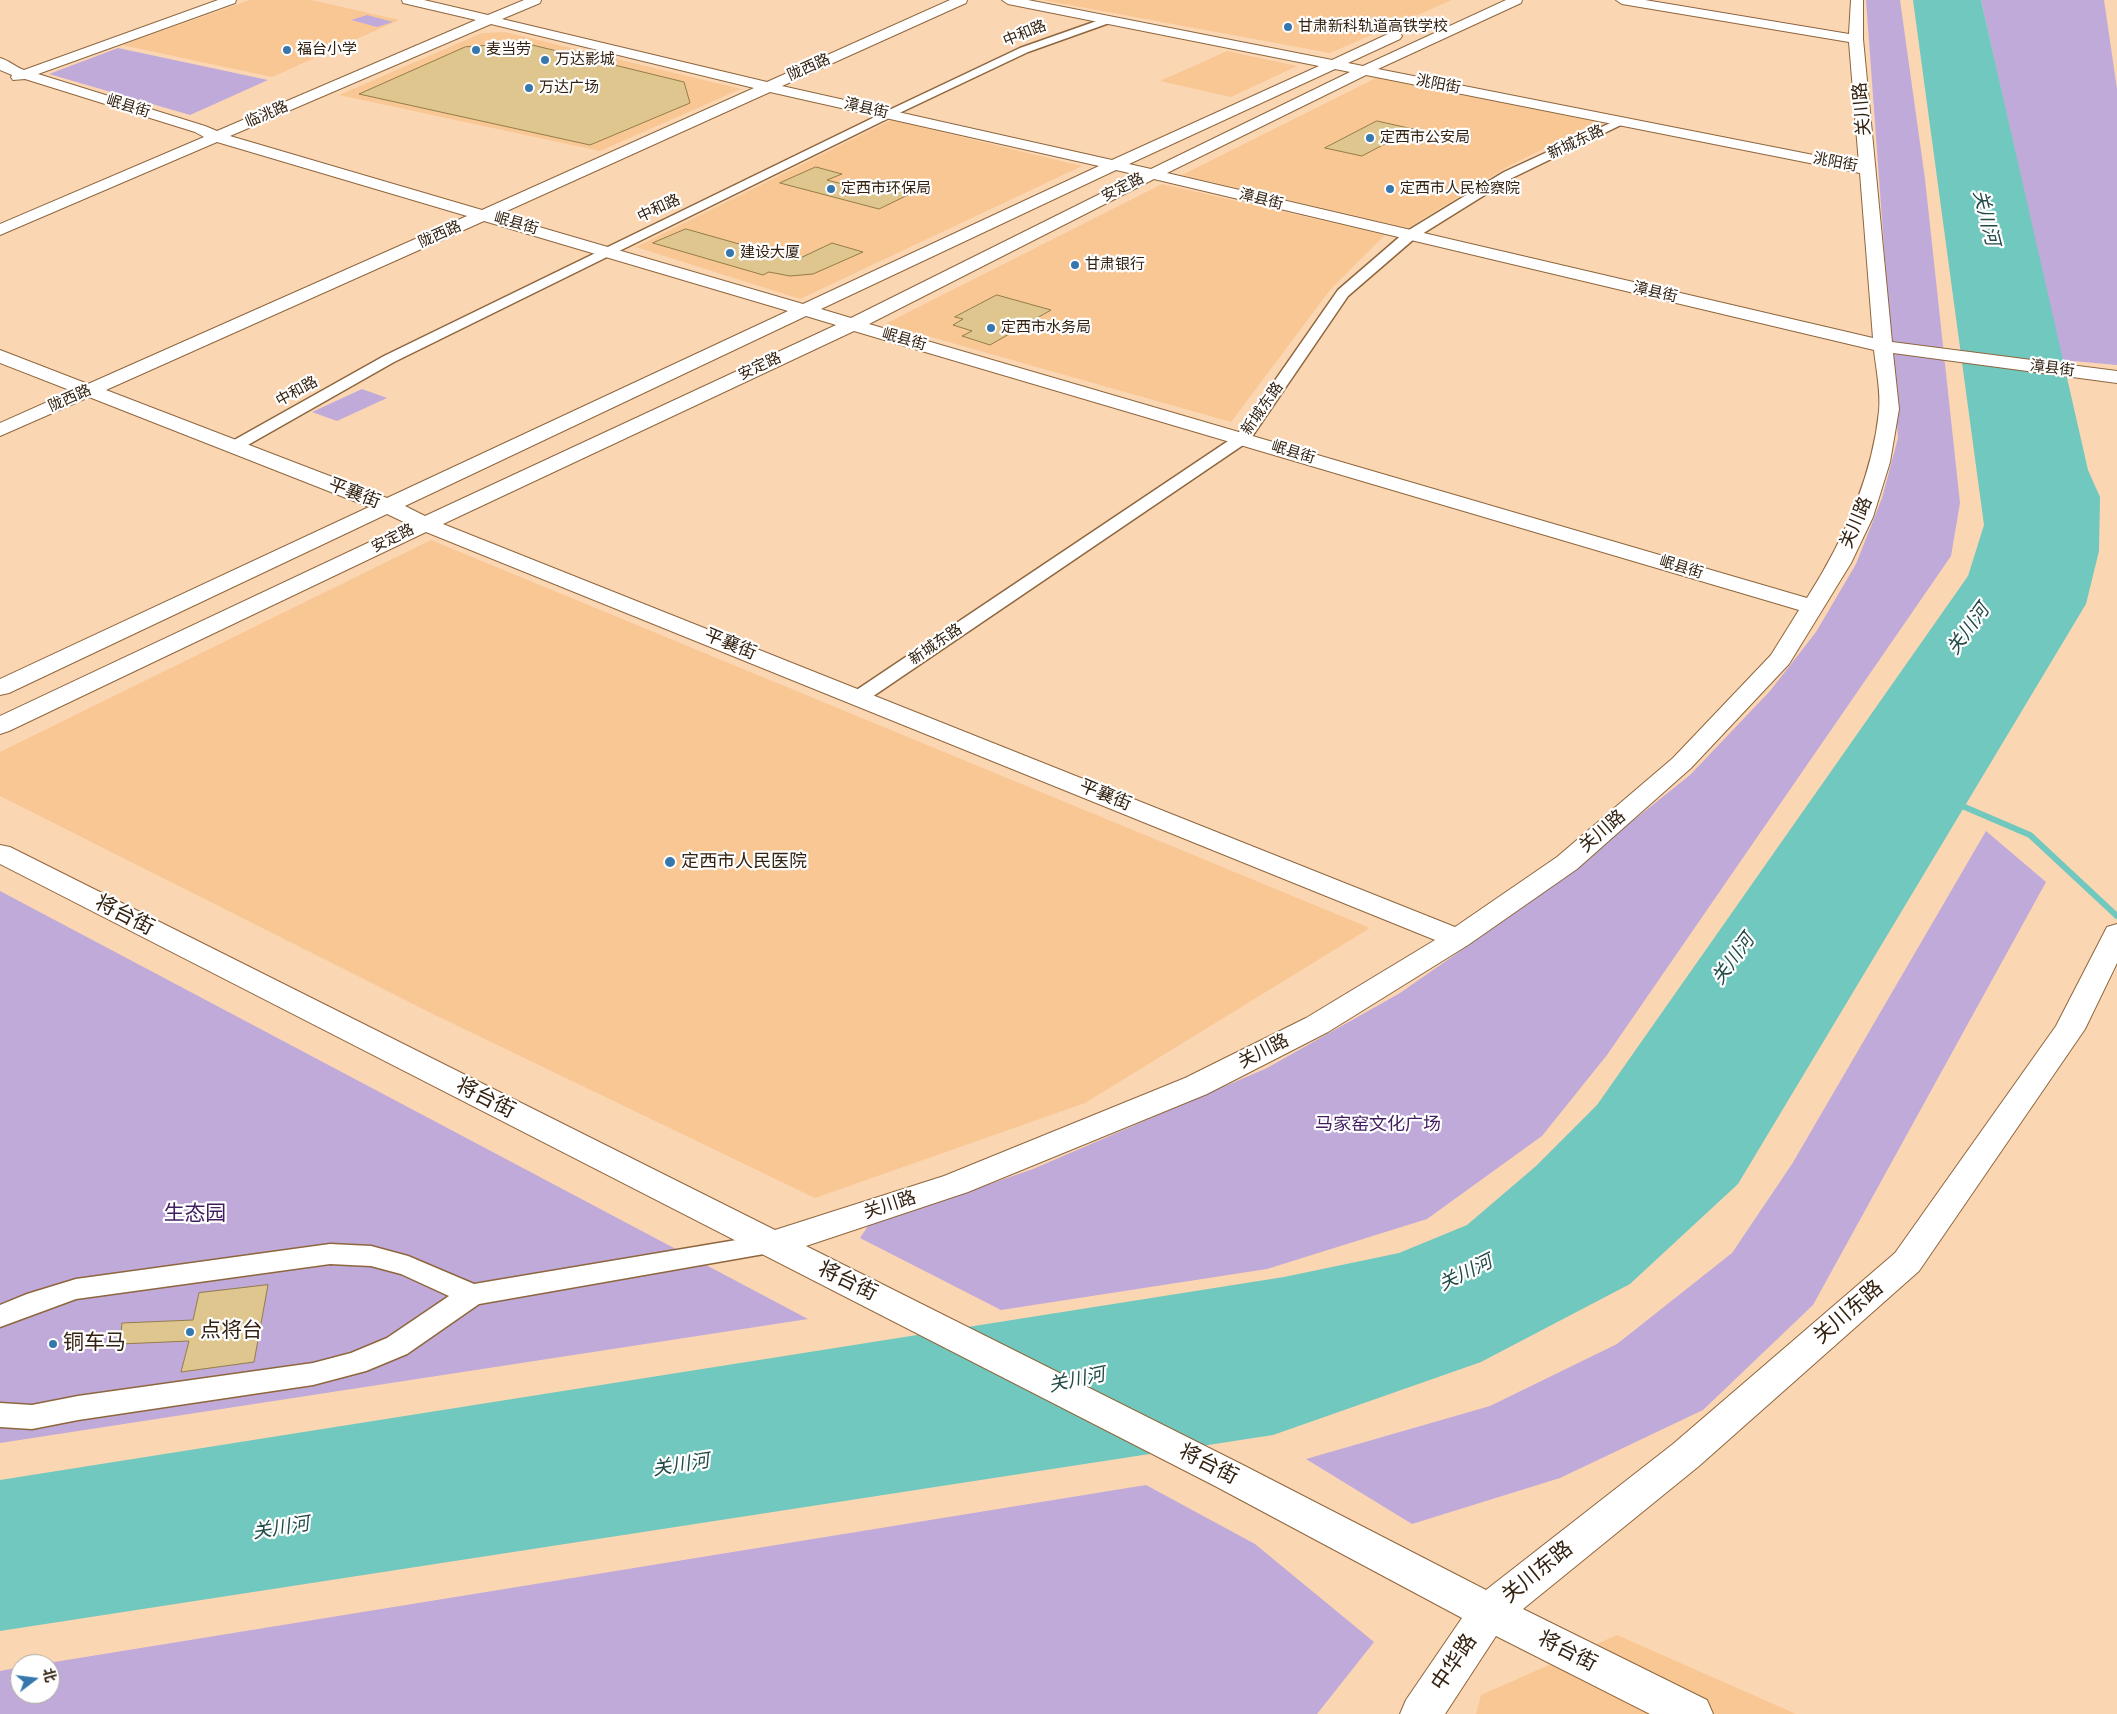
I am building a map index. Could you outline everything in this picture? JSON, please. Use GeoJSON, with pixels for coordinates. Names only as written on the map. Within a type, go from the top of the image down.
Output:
{"type":"FeatureCollection","features":[{"type":"Feature","properties":{"kind":"street"},"geometry":{"type":"LineString","coordinates":[[17,78],[230,0]]}},
{"type":"Feature","properties":{"kind":"street","name":"漳县街"},"geometry":{"type":"LineString","coordinates":[[408,0],[768,86],[1153,174],[1409,236],[1883,346],[2117,377]]}},
{"type":"Feature","properties":{"kind":"street","name":"临洮路"},"geometry":{"type":"LineString","coordinates":[[0,230],[208,133],[508,0]]}},
{"type":"Feature","properties":{"kind":"street","name":"临洮路"},"geometry":{"type":"LineString","coordinates":[[0,216],[535,0]]}},
{"type":"Feature","properties":{"kind":"street","name":"陇西路"},"geometry":{"type":"LineString","coordinates":[[0,430],[962,0]]}},
{"type":"Feature","properties":{"kind":"street","name":"洮阳街"},"geometry":{"type":"LineString","coordinates":[[1008,0],[1868,170]]}},
{"type":"Feature","properties":{"kind":"street","name":"安定路"},"geometry":{"type":"LineString","coordinates":[[0,726],[425,524],[852,325],[1365,70],[1516,0]]}},
{"type":"Feature","properties":{"kind":"street"},"geometry":{"type":"LineString","coordinates":[[1622,0],[1856,38]]}},
{"type":"Feature","properties":{"kind":"street","name":"关川路"},"geometry":{"type":"LineString","coordinates":[[772,1244],[956,1184],[1196,1086],[1317,1025],[1458,939],[1567,863],[1682,762],[1780,659],[1840,563],[1862,517],[1880,462],[1889,409],[1856,38],[1857,0]]}},
{"type":"Feature","properties":{"kind":"street","name":"中和路"},"geometry":{"type":"LineString","coordinates":[[233,447],[389,359],[608,251],[1024,50],[1108,20]]}},
{"type":"Feature","properties":{"kind":"street","name":"安定路"},"geometry":{"type":"LineString","coordinates":[[0,688],[1114,165],[1412,28]]}},
{"type":"Feature","properties":{"kind":"street","name":"岷县街"},"geometry":{"type":"LineString","coordinates":[[0,62],[17,78],[1812,607]]}},
{"type":"Feature","properties":{"kind":"street","name":"新城东路"},"geometry":{"type":"LineString","coordinates":[[859,697],[1243,438],[1343,293],[1409,236],[1508,174],[1619,122]]}},
{"type":"Feature","properties":{"kind":"street","name":"平襄街"},"geometry":{"type":"LineString","coordinates":[[0,356],[388,506],[425,524],[1458,939]]}},
{"type":"Feature","properties":{"kind":"street","name":"将台街"},"geometry":{"type":"LineString","coordinates":[[0,853],[898,1307],[1488,1612],[1692,1714]]}},
{"type":"Feature","properties":{"kind":"street","name":"关川东路"},"geometry":{"type":"LineString","coordinates":[[1488,1612],[1686,1455],[1907,1262],[2070,1029],[2117,933]]}},
{"type":"Feature","properties":{"kind":"street"},"geometry":{"type":"LineString","coordinates":[[0,1415],[32,1417],[78,1408],[313,1374],[356,1363],[397,1346],[472,1295],[772,1244]]}},
{"type":"Feature","properties":{"kind":"street"},"geometry":{"type":"LineString","coordinates":[[0,1316],[76,1289],[330,1254],[372,1256],[399,1264],[472,1295]]}},
{"type":"Feature","properties":{"kind":"street","name":"中华路"},"geometry":{"type":"LineString","coordinates":[[1421,1714],[1488,1612]]}},
{"type":"Feature","properties":{"kind":"shaded area","name":"福台小学"},"geometry":{"type":"Polygon","coordinates":[[[250,0],[312,0],[399,20],[272,77],[122,45],[250,0]]]}},
{"type":"Feature","properties":{"kind":"shaded area","name":"甘肃新科轨道高铁学校"},"geometry":{"type":"Polygon","coordinates":[[[1042,0],[1452,0],[1330,53],[1042,0]]]}},
{"type":"Feature","properties":{"kind":"shaded area","name":"万达广场"},"geometry":{"type":"Polygon","coordinates":[[[505,32],[741,89],[600,151],[339,95],[482,33],[505,32]]]}},
{"type":"Feature","properties":{"kind":"shaded area"},"geometry":{"type":"Polygon","coordinates":[[[1227,51],[1297,66],[1231,97],[1160,81],[1227,51]]]}},
{"type":"Feature","properties":{"kind":"shaded area"},"geometry":{"type":"Polygon","coordinates":[[[1376,78],[1597,122],[1507,167],[1408,228],[1182,175],[1376,78]]]}},
{"type":"Feature","properties":{"kind":"shaded area"},"geometry":{"type":"Polygon","coordinates":[[[891,120],[1082,166],[800,299],[636,247],[891,120]]]}},
{"type":"Feature","properties":{"kind":"shaded area"},"geometry":{"type":"Polygon","coordinates":[[[1162,184],[1385,235],[1330,290],[1231,422],[885,324],[1162,184]]]}},
{"type":"Feature","properties":{"kind":"shaded area","name":"定西市人民医院"},"geometry":{"type":"Polygon","coordinates":[[[431,540],[1370,928],[1085,1103],[815,1198],[435,1015],[0,796],[0,752],[431,540]]]}},
{"type":"Feature","properties":{"kind":"shaded area"},"geometry":{"type":"Polygon","coordinates":[[[1617,1635],[1796,1714],[1476,1714],[1481,1695],[1617,1635]]]}},
{"type":"Feature","properties":{"kind":"green space","name":"马家窑文化广场"},"geometry":{"type":"Polygon","coordinates":[[[1866,0],[1900,0],[1925,179],[1960,503],[1951,556],[1607,1055],[1542,1136],[1427,1219],[1267,1269],[1001,1310],[860,1238],[868,1226],[1033,1169],[1267,1068],[1400,993],[1535,899],[1690,775],[1770,691],[1816,632],[1856,564],[1882,498],[1898,438],[1866,0]]]}},
{"type":"Feature","properties":{"kind":"green space"},"geometry":{"type":"Polygon","coordinates":[[[1981,0],[2104,0],[2117,89],[2117,365],[2062,360],[1981,0]]]}},
{"type":"Feature","properties":{"kind":"green space"},"geometry":{"type":"Polygon","coordinates":[[[367,15],[393,22],[377,27],[351,20],[367,15]]]}},
{"type":"Feature","properties":{"kind":"green space"},"geometry":{"type":"Polygon","coordinates":[[[118,48],[268,80],[190,115],[49,74],[118,48]]]}},
{"type":"Feature","properties":{"kind":"green space"},"geometry":{"type":"Polygon","coordinates":[[[362,389],[387,398],[337,421],[312,412],[362,389]]]}},
{"type":"Feature","properties":{"kind":"green space"},"geometry":{"type":"Polygon","coordinates":[[[1986,831],[2046,882],[1813,1305],[1703,1410],[1560,1478],[1412,1524],[1306,1459],[1490,1406],[1617,1344],[1732,1253],[1792,1164],[1986,831]]]}},
{"type":"Feature","properties":{"kind":"green space","name":"生态园"},"geometry":{"type":"Polygon","coordinates":[[[0,891],[808,1319],[0,1443],[0,891]]]}},
{"type":"Feature","properties":{"kind":"green space"},"geometry":{"type":"Polygon","coordinates":[[[1146,1485],[1255,1544],[1374,1642],[1317,1714],[0,1714],[0,1671],[10,1669],[10,1704],[60,1704],[60,1661],[1146,1485]]]}},
{"type":"Feature","properties":{"kind":"water","name":"关川河"},"geometry":{"type":"Polygon","coordinates":[[[1913,0],[1981,0],[2088,470],[2100,497],[2099,551],[2086,604],[1738,1184],[1630,1284],[1481,1362],[1273,1435],[0,1631],[0,1480],[1284,1277],[1399,1253],[1467,1225],[1536,1166],[1597,1105],[1968,576],[1984,525],[1913,0]]]}},
{"type":"Feature","properties":{"kind":"building","name":"万达广场"},"geometry":{"type":"Polygon","coordinates":[[[524,43],[684,82],[690,103],[590,145],[359,94],[465,47],[524,43]]]}},
{"type":"Feature","properties":{"kind":"building","name":"定西市公安局"},"geometry":{"type":"Polygon","coordinates":[[[1377,121],[1413,129],[1362,156],[1325,148],[1377,121]]]}},
{"type":"Feature","properties":{"kind":"building","name":"定西市环保局"},"geometry":{"type":"Polygon","coordinates":[[[816,167],[842,174],[827,180],[877,193],[892,186],[914,192],[879,209],[780,183],[816,167]]]}},
{"type":"Feature","properties":{"kind":"building","name":"建设大厦"},"geometry":{"type":"Polygon","coordinates":[[[686,229],[796,260],[832,243],[863,252],[813,274],[790,276],[769,272],[763,275],[653,243],[686,229]]]}},
{"type":"Feature","properties":{"kind":"building","name":"定西市水务局"},"geometry":{"type":"Polygon","coordinates":[[[997,295],[1051,310],[990,345],[962,336],[972,331],[953,325],[963,319],[955,317],[997,295]]]}},
{"type":"Feature","properties":{"kind":"building","name":"点将台"},"geometry":{"type":"Polygon","coordinates":[[[268,1285],[254,1362],[181,1372],[189,1341],[120,1344],[122,1323],[193,1320],[199,1293],[268,1285]]]}},
{"type":"Feature","properties":{"kind":"waterway"},"geometry":{"type":"LineString","coordinates":[[1960,805],[2030,835],[2117,916]]}},
{"type":"Feature","properties":{"kind":"place","name":"甘肃新科轨道高铁学校"},"geometry":{"type":"Point","coordinates":[1288,27]}},
{"type":"Feature","properties":{"kind":"place","name":"福台小学"},"geometry":{"type":"Point","coordinates":[287,50]}},
{"type":"Feature","properties":{"kind":"place","name":"麦当劳"},"geometry":{"type":"Point","coordinates":[476,50]}},
{"type":"Feature","properties":{"kind":"place","name":"万达影城"},"geometry":{"type":"Point","coordinates":[545,60]}},
{"type":"Feature","properties":{"kind":"place","name":"万达广场"},"geometry":{"type":"Point","coordinates":[529,88]}},
{"type":"Feature","properties":{"kind":"place","name":"定西市公安局"},"geometry":{"type":"Point","coordinates":[1370,138]}},
{"type":"Feature","properties":{"kind":"place","name":"定西市环保局"},"geometry":{"type":"Point","coordinates":[831,189]}},
{"type":"Feature","properties":{"kind":"place","name":"定西市人民检察院"},"geometry":{"type":"Point","coordinates":[1390,189]}},
{"type":"Feature","properties":{"kind":"place","name":"建设大厦"},"geometry":{"type":"Point","coordinates":[730,253]}},
{"type":"Feature","properties":{"kind":"place","name":"甘肃银行"},"geometry":{"type":"Point","coordinates":[1075,265]}},
{"type":"Feature","properties":{"kind":"place","name":"定西市水务局"},"geometry":{"type":"Point","coordinates":[991,328]}},
{"type":"Feature","properties":{"kind":"place","name":"定西市人民医院"},"geometry":{"type":"Point","coordinates":[670,862]}},
{"type":"Feature","properties":{"kind":"place","name":"点将台"},"geometry":{"type":"Point","coordinates":[190,1332]}},
{"type":"Feature","properties":{"kind":"place","name":"铜车马"},"geometry":{"type":"Point","coordinates":[53,1344]}}]}
